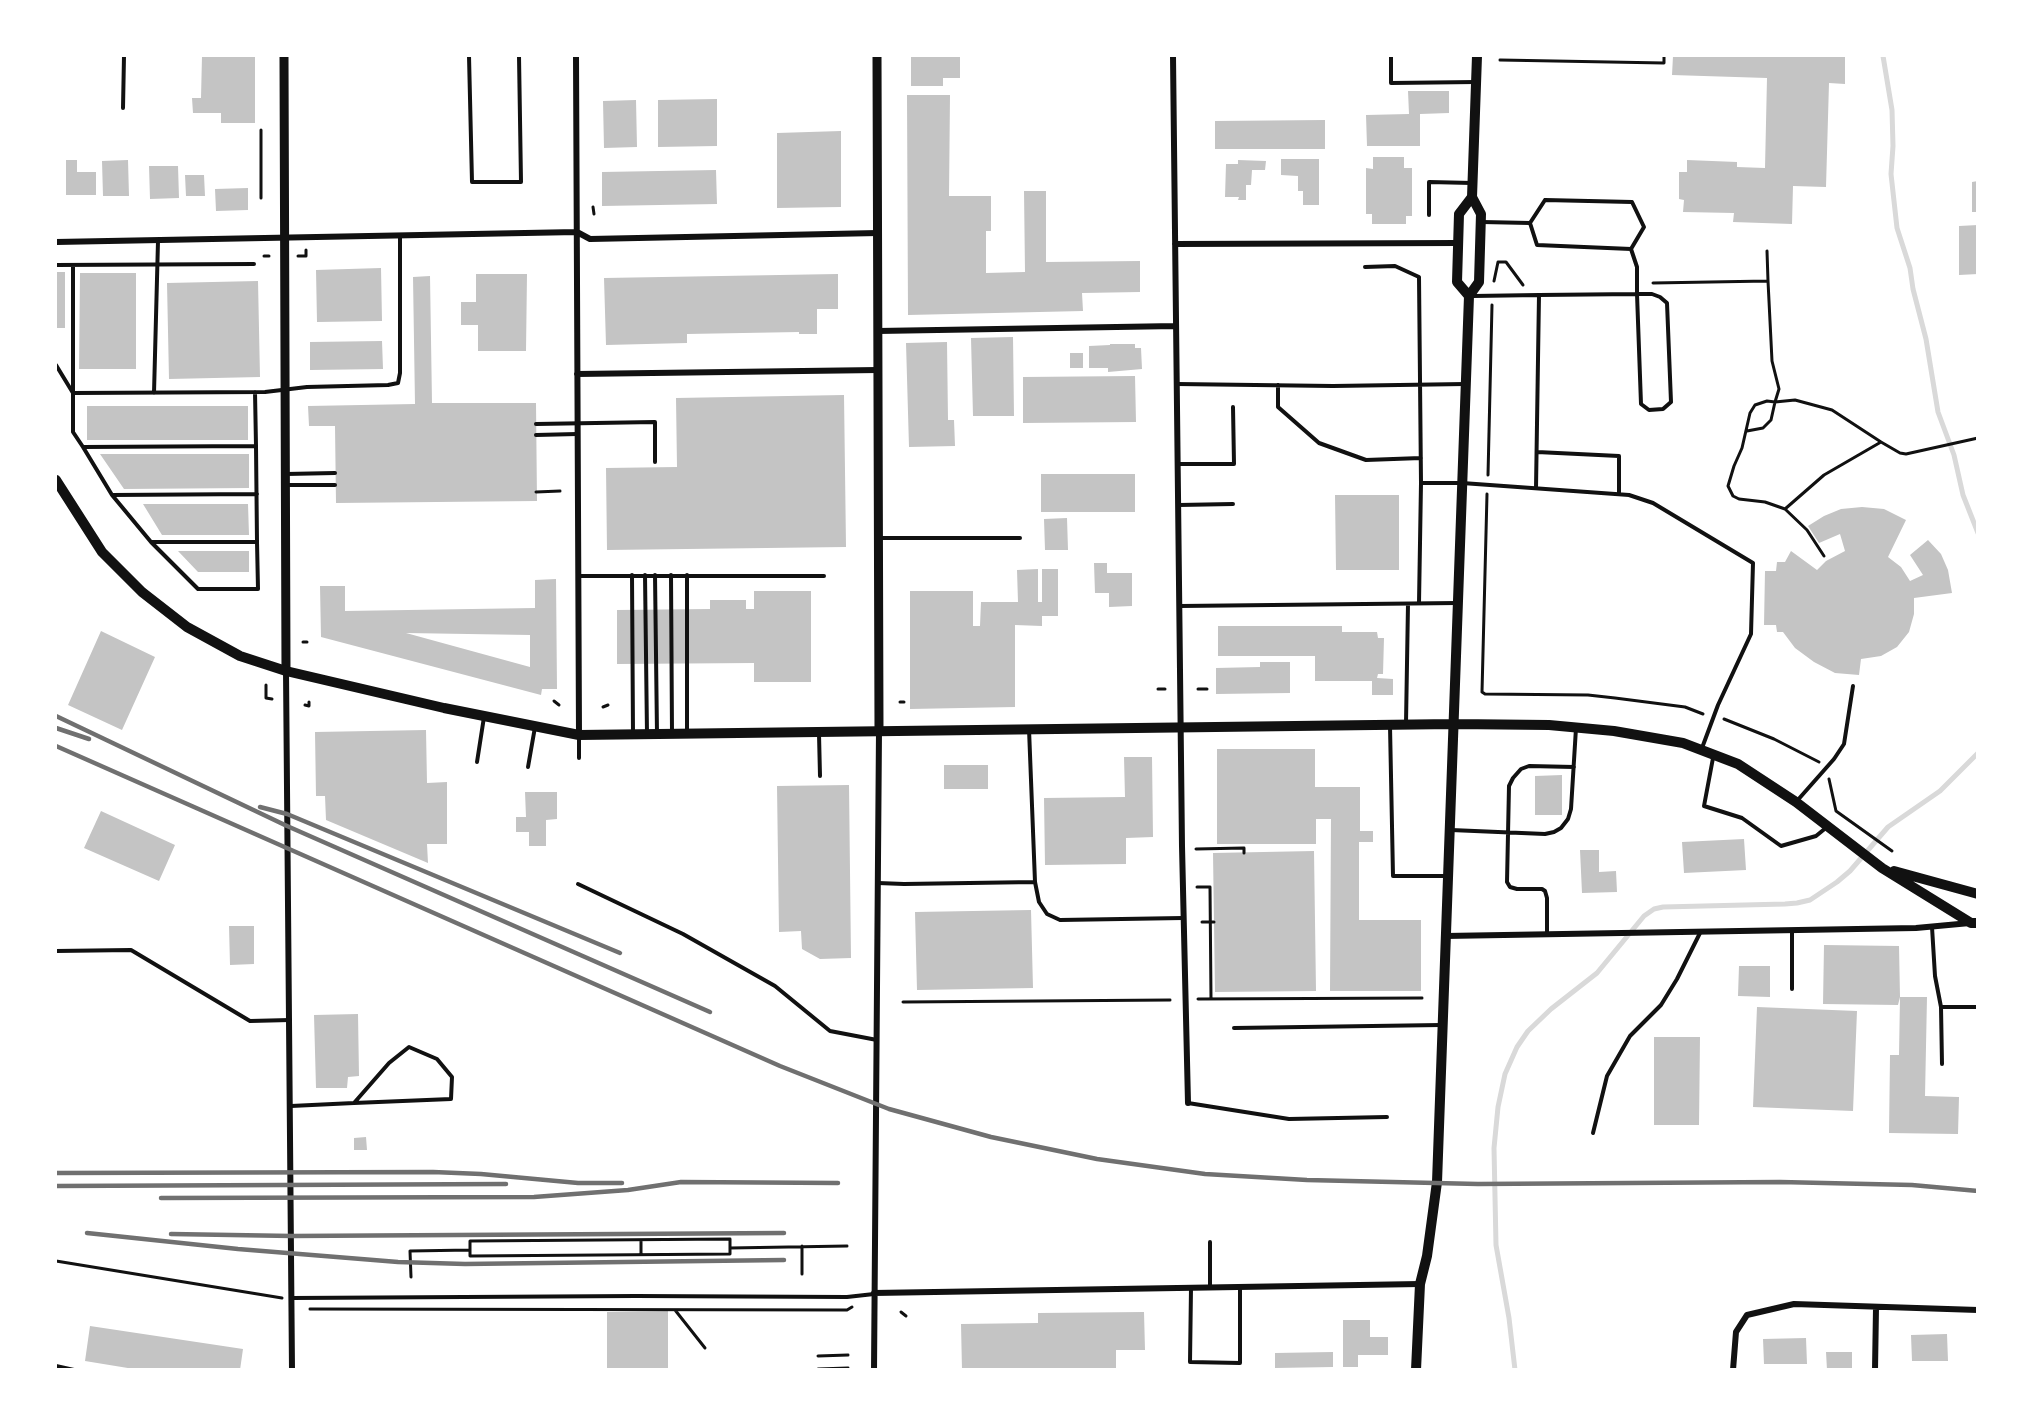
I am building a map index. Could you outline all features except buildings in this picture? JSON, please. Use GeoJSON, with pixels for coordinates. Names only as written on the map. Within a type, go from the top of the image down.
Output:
{"type":"FeatureCollection","features":[{"type":"Feature","properties":{"kind":"main road"},"geometry":{"type":"LineString","coordinates":[[1416,1370],[1420,1284],[1427,1256],[1437,1182],[1469,296],[1479,282],[1481,214],[1472,197],[1477,56]]}},
{"type":"Feature","properties":{"kind":"main road"},"geometry":{"type":"LineString","coordinates":[[1469,296],[1457,282],[1458,243],[1459,214],[1472,197]]}},
{"type":"Feature","properties":{"kind":"main road"},"geometry":{"type":"LineString","coordinates":[[56,480],[102,552],[142,592],[187,627],[240,656],[286,671],[579,735],[1454,724],[1549,725],[1614,731],[1683,742],[1738,764],[1796,802],[1882,868],[1975,924]]}},
{"type":"Feature","properties":{"kind":"main road"},"geometry":{"type":"LineString","coordinates":[[1882,868],[1977,894]]}},
{"type":"Feature","properties":{"kind":"street"},"geometry":{"type":"LineString","coordinates":[[284,56],[292,1370]]}},
{"type":"Feature","properties":{"kind":"street"},"geometry":{"type":"LineString","coordinates":[[576,56],[579,735]]}},
{"type":"Feature","properties":{"kind":"street"},"geometry":{"type":"LineString","coordinates":[[874,1370],[879,732],[877,56]]}},
{"type":"Feature","properties":{"kind":"street"},"geometry":{"type":"LineString","coordinates":[[1173,56],[1183,918],[1188,1103]]}},
{"type":"Feature","properties":{"kind":"street"},"geometry":{"type":"LineString","coordinates":[[56,242],[577,232],[590,239],[878,233]]}},
{"type":"Feature","properties":{"kind":"street"},"geometry":{"type":"LineString","coordinates":[[1175,244],[1458,243]]}},
{"type":"Feature","properties":{"kind":"street"},"geometry":{"type":"LineString","coordinates":[[878,331],[1176,326]]}},
{"type":"Feature","properties":{"kind":"street"},"geometry":{"type":"LineString","coordinates":[[577,375],[878,370]]}},
{"type":"Feature","properties":{"kind":"street"},"geometry":{"type":"LineString","coordinates":[[1445,936],[1792,931],[1975,924]]}},
{"type":"Feature","properties":{"kind":"street"},"geometry":{"type":"LineString","coordinates":[[874,1293],[1420,1284]]}},
{"type":"Feature","properties":{"kind":"street"},"geometry":{"type":"LineString","coordinates":[[1733,1370],[1736,1332],[1747,1315],[1794,1304],[1977,1310]]}},
{"type":"Feature","properties":{"kind":"street"},"geometry":{"type":"LineString","coordinates":[[1875,1370],[1876,1308]]}},
{"type":"Feature","properties":{"kind":"lane"},"geometry":{"type":"LineString","coordinates":[[123,108],[124,56]]}},
{"type":"Feature","properties":{"kind":"lane"},"geometry":{"type":"LineString","coordinates":[[469,56],[472,182],[521,182],[519,56]]}},
{"type":"Feature","properties":{"kind":"lane"},"geometry":{"type":"LineString","coordinates":[[1391,56],[1391,83],[1477,82]]}},
{"type":"Feature","properties":{"kind":"lane"},"geometry":{"type":"LineString","coordinates":[[1429,215],[1429,182],[1472,183]]}},
{"type":"Feature","properties":{"kind":"lane"},"geometry":{"type":"LineString","coordinates":[[1469,296],[1539,295],[1637,294],[1652,294],[1660,297],[1667,303],[1671,402],[1664,409],[1649,410],[1641,404],[1637,294],[1637,267],[1631,249],[1644,227],[1632,202],[1545,200],[1530,223]]}},
{"type":"Feature","properties":{"kind":"lane"},"geometry":{"type":"LineString","coordinates":[[1481,222],[1530,223]]}},
{"type":"Feature","properties":{"kind":"lane"},"geometry":{"type":"LineString","coordinates":[[1530,223],[1537,244],[1631,249]]}},
{"type":"Feature","properties":{"kind":"lane"},"geometry":{"type":"LineString","coordinates":[[73,393],[255,392],[398,383],[400,373],[400,236]]}},
{"type":"Feature","properties":{"kind":"lane"},"geometry":{"type":"LineString","coordinates":[[154,393],[158,240]]}},
{"type":"Feature","properties":{"kind":"lane"},"geometry":{"type":"LineString","coordinates":[[56,265],[254,264]]}},
{"type":"Feature","properties":{"kind":"lane"},"geometry":{"type":"LineString","coordinates":[[73,265],[73,432],[112,495],[151,542],[198,589],[258,589],[255,392]]}},
{"type":"Feature","properties":{"kind":"lane"},"geometry":{"type":"LineString","coordinates":[[1365,267],[1395,266],[1419,277],[1421,385],[1419,603]]}},
{"type":"Feature","properties":{"kind":"lane"},"geometry":{"type":"LineString","coordinates":[[1536,488],[1539,295]]}},
{"type":"Feature","properties":{"kind":"lane"},"geometry":{"type":"LineString","coordinates":[[56,365],[73,393]]}},
{"type":"Feature","properties":{"kind":"lane"},"geometry":{"type":"LineString","coordinates":[[1177,384],[1466,384]]}},
{"type":"Feature","properties":{"kind":"lane"},"geometry":{"type":"LineString","coordinates":[[1278,385],[1278,407],[1319,443],[1366,460],[1421,458]]}},
{"type":"Feature","properties":{"kind":"lane"},"geometry":{"type":"LineString","coordinates":[[1178,464],[1234,464],[1233,407]]}},
{"type":"Feature","properties":{"kind":"lane"},"geometry":{"type":"LineString","coordinates":[[536,424],[655,422],[655,462]]}},
{"type":"Feature","properties":{"kind":"lane"},"geometry":{"type":"LineString","coordinates":[[536,435],[578,434]]}},
{"type":"Feature","properties":{"kind":"lane"},"geometry":{"type":"LineString","coordinates":[[83,447],[256,446]]}},
{"type":"Feature","properties":{"kind":"lane"},"geometry":{"type":"LineString","coordinates":[[1537,452],[1619,456],[1619,494]]}},
{"type":"Feature","properties":{"kind":"lane"},"geometry":{"type":"LineString","coordinates":[[286,474],[335,473]]}},
{"type":"Feature","properties":{"kind":"lane"},"geometry":{"type":"LineString","coordinates":[[1421,483],[1462,483],[1629,495],[1653,503],[1753,563],[1751,634],[1718,705],[1702,749]]}},
{"type":"Feature","properties":{"kind":"lane"},"geometry":{"type":"LineString","coordinates":[[285,485],[336,485]]}},
{"type":"Feature","properties":{"kind":"lane"},"geometry":{"type":"LineString","coordinates":[[112,495],[257,494]]}},
{"type":"Feature","properties":{"kind":"lane"},"geometry":{"type":"LineString","coordinates":[[1178,506],[1233,504]]}},
{"type":"Feature","properties":{"kind":"lane"},"geometry":{"type":"LineString","coordinates":[[879,538],[1020,538]]}},
{"type":"Feature","properties":{"kind":"lane"},"geometry":{"type":"LineString","coordinates":[[151,542],[257,542]]}},
{"type":"Feature","properties":{"kind":"lane"},"geometry":{"type":"LineString","coordinates":[[632,575],[633,735]]}},
{"type":"Feature","properties":{"kind":"lane"},"geometry":{"type":"LineString","coordinates":[[645,575],[652,734]]}},
{"type":"Feature","properties":{"kind":"lane"},"geometry":{"type":"LineString","coordinates":[[652,734],[655,575]]}},
{"type":"Feature","properties":{"kind":"lane"},"geometry":{"type":"LineString","coordinates":[[671,575],[672,734]]}},
{"type":"Feature","properties":{"kind":"lane"},"geometry":{"type":"LineString","coordinates":[[687,575],[687,734]]}},
{"type":"Feature","properties":{"kind":"lane"},"geometry":{"type":"LineString","coordinates":[[578,576],[824,576]]}},
{"type":"Feature","properties":{"kind":"lane"},"geometry":{"type":"LineString","coordinates":[[1179,606],[1458,603]]}},
{"type":"Feature","properties":{"kind":"lane"},"geometry":{"type":"LineString","coordinates":[[1406,725],[1408,604]]}},
{"type":"Feature","properties":{"kind":"lane"},"geometry":{"type":"LineString","coordinates":[[1796,802],[1844,744],[1853,686]]}},
{"type":"Feature","properties":{"kind":"lane"},"geometry":{"type":"LineString","coordinates":[[477,762],[484,716]]}},
{"type":"Feature","properties":{"kind":"lane"},"geometry":{"type":"LineString","coordinates":[[1390,725],[1393,876],[1447,876]]}},
{"type":"Feature","properties":{"kind":"lane"},"geometry":{"type":"LineString","coordinates":[[528,767],[536,727]]}},
{"type":"Feature","properties":{"kind":"lane"},"geometry":{"type":"LineString","coordinates":[[1449,830],[1545,834],[1561,828],[1571,810],[1576,728]]}},
{"type":"Feature","properties":{"kind":"lane"},"geometry":{"type":"LineString","coordinates":[[1029,729],[1035,882],[1039,902],[1047,914],[1060,920],[1183,918]]}},
{"type":"Feature","properties":{"kind":"lane"},"geometry":{"type":"LineString","coordinates":[[819,732],[820,776]]}},
{"type":"Feature","properties":{"kind":"lane"},"geometry":{"type":"LineString","coordinates":[[579,735],[579,758]]}},
{"type":"Feature","properties":{"kind":"lane"},"geometry":{"type":"LineString","coordinates":[[1714,754],[1704,806],[1742,818],[1780,846],[1816,836],[1828,826]]}},
{"type":"Feature","properties":{"kind":"lane"},"geometry":{"type":"LineString","coordinates":[[1547,935],[1545,891],[1517,889],[1510,887],[1508,882],[1509,786],[1521,769],[1529,766],[1574,767]]}},
{"type":"Feature","properties":{"kind":"lane"},"geometry":{"type":"LineString","coordinates":[[878,883],[1035,882]]}},
{"type":"Feature","properties":{"kind":"lane"},"geometry":{"type":"LineString","coordinates":[[578,884],[683,934],[775,986],[830,1031],[877,1040]]}},
{"type":"Feature","properties":{"kind":"lane"},"geometry":{"type":"LineString","coordinates":[[1932,927],[1935,976],[1941,1006],[1942,1064]]}},
{"type":"Feature","properties":{"kind":"lane"},"geometry":{"type":"LineString","coordinates":[[1792,931],[1792,989]]}},
{"type":"Feature","properties":{"kind":"lane"},"geometry":{"type":"LineString","coordinates":[[1593,1133],[1606,1076],[1630,1036],[1661,1005],[1700,933]]}},
{"type":"Feature","properties":{"kind":"lane"},"geometry":{"type":"LineString","coordinates":[[56,951],[131,950],[250,1021],[290,1020]]}},
{"type":"Feature","properties":{"kind":"lane"},"geometry":{"type":"LineString","coordinates":[[1941,1006],[1977,1008]]}},
{"type":"Feature","properties":{"kind":"lane"},"geometry":{"type":"LineString","coordinates":[[1234,1028],[1442,1025]]}},
{"type":"Feature","properties":{"kind":"lane"},"geometry":{"type":"LineString","coordinates":[[291,1106],[451,1099],[452,1077],[437,1059],[410,1047],[390,1063],[354,1103]]}},
{"type":"Feature","properties":{"kind":"lane"},"geometry":{"type":"LineString","coordinates":[[1188,1103],[1289,1119],[1387,1117]]}},
{"type":"Feature","properties":{"kind":"lane"},"geometry":{"type":"LineString","coordinates":[[1210,1242],[1210,1288]]}},
{"type":"Feature","properties":{"kind":"lane"},"geometry":{"type":"LineString","coordinates":[[1191,1288],[1190,1362],[1240,1363],[1240,1287]]}},
{"type":"Feature","properties":{"kind":"lane"},"geometry":{"type":"LineString","coordinates":[[292,1300],[625,1296],[847,1297],[874,1293]]}},
{"type":"Feature","properties":{"kind":"lane"},"geometry":{"type":"LineString","coordinates":[[56,1366],[74,1370]]}},
{"type":"Feature","properties":{"kind":"path"},"geometry":{"type":"LineString","coordinates":[[1500,60],[1664,63],[1664,56]]}},
{"type":"Feature","properties":{"kind":"path"},"geometry":{"type":"LineString","coordinates":[[261,130],[261,198]]}},
{"type":"Feature","properties":{"kind":"path"},"geometry":{"type":"LineString","coordinates":[[593,207],[594,214]]}},
{"type":"Feature","properties":{"kind":"path"},"geometry":{"type":"LineString","coordinates":[[298,256],[306,256],[306,250]]}},
{"type":"Feature","properties":{"kind":"path"},"geometry":{"type":"LineString","coordinates":[[1767,251],[1768,281]]}},
{"type":"Feature","properties":{"kind":"path"},"geometry":{"type":"LineString","coordinates":[[1747,431],[1763,428],[1771,420],[1775,402],[1795,400],[1832,410],[1881,442]]}},
{"type":"Feature","properties":{"kind":"path"},"geometry":{"type":"LineString","coordinates":[[1914,453],[1977,438]]}},
{"type":"Feature","properties":{"kind":"path"},"geometry":{"type":"LineString","coordinates":[[536,492],[560,491]]}},
{"type":"Feature","properties":{"kind":"path"},"geometry":{"type":"LineString","coordinates":[[1785,509],[1807,530],[1824,556]]}},
{"type":"Feature","properties":{"kind":"path"},"geometry":{"type":"LineString","coordinates":[[266,685],[266,698],[272,699]]}},
{"type":"Feature","properties":{"kind":"path"},"geometry":{"type":"LineString","coordinates":[[1158,689],[1165,689]]}},
{"type":"Feature","properties":{"kind":"path"},"geometry":{"type":"LineString","coordinates":[[1198,689],[1207,689]]}},
{"type":"Feature","properties":{"kind":"path"},"geometry":{"type":"LineString","coordinates":[[554,701],[559,705]]}},
{"type":"Feature","properties":{"kind":"path"},"geometry":{"type":"LineString","coordinates":[[305,705],[309,706],[309,702]]}},
{"type":"Feature","properties":{"kind":"path"},"geometry":{"type":"LineString","coordinates":[[603,708],[608,705]]}},
{"type":"Feature","properties":{"kind":"path"},"geometry":{"type":"LineString","coordinates":[[1839,812],[1893,851]]}},
{"type":"Feature","properties":{"kind":"path"},"geometry":{"type":"LineString","coordinates":[[1197,849],[1244,848],[1244,853]]}},
{"type":"Feature","properties":{"kind":"path"},"geometry":{"type":"LineString","coordinates":[[1197,887],[1210,887],[1211,999]]}},
{"type":"Feature","properties":{"kind":"path"},"geometry":{"type":"LineString","coordinates":[[1202,922],[1212,922]]}},
{"type":"Feature","properties":{"kind":"path"},"geometry":{"type":"LineString","coordinates":[[1198,999],[1422,998]]}},
{"type":"Feature","properties":{"kind":"path"},"geometry":{"type":"LineString","coordinates":[[903,1002],[1170,1000]]}},
{"type":"Feature","properties":{"kind":"path"},"geometry":{"type":"LineString","coordinates":[[730,1239],[730,1254],[470,1256],[470,1241],[641,1240],[730,1239]]}},
{"type":"Feature","properties":{"kind":"path"},"geometry":{"type":"LineString","coordinates":[[641,1240],[641,1254]]}},
{"type":"Feature","properties":{"kind":"path"},"geometry":{"type":"LineString","coordinates":[[802,1246],[802,1274]]}},
{"type":"Feature","properties":{"kind":"path"},"geometry":{"type":"LineString","coordinates":[[730,1248],[847,1246]]}},
{"type":"Feature","properties":{"kind":"path"},"geometry":{"type":"LineString","coordinates":[[411,1277],[410,1251],[470,1250]]}},
{"type":"Feature","properties":{"kind":"path"},"geometry":{"type":"LineString","coordinates":[[56,1262],[272,1295],[292,1300],[313,1310],[853,1311]]}},
{"type":"Feature","properties":{"kind":"path"},"geometry":{"type":"LineString","coordinates":[[847,1310],[874,1293]]}},
{"type":"Feature","properties":{"kind":"path"},"geometry":{"type":"LineString","coordinates":[[675,1310],[705,1348]]}},
{"type":"Feature","properties":{"kind":"path"},"geometry":{"type":"LineString","coordinates":[[901,1312],[906,1316]]}},
{"type":"Feature","properties":{"kind":"path"},"geometry":{"type":"LineString","coordinates":[[818,1356],[848,1355]]}},
{"type":"Feature","properties":{"kind":"path"},"geometry":{"type":"LineString","coordinates":[[818,1368],[848,1368]]}},
{"type":"Feature","properties":{"kind":"waterway"},"geometry":{"type":"LineString","coordinates":[[1883,56],[1892,110],[1891,174],[1897,228],[1910,268],[1926,339],[1938,412],[1954,455],[1963,495],[1978,533]]}},
{"type":"Feature","properties":{"kind":"waterway"},"geometry":{"type":"LineString","coordinates":[[1515,1370],[1509,1318],[1496,1245],[1494,1148],[1498,1107],[1505,1074],[1517,1047],[1528,1031],[1551,1009],[1597,973],[1644,916],[1654,909],[1785,904],[1810,900],[1850,871],[1888,827],[1940,791],[1978,753]]}},
{"type":"Feature","properties":{"kind":"railway"},"geometry":{"type":"LineString","coordinates":[[56,716],[287,826],[710,1012]]}},
{"type":"Feature","properties":{"kind":"railway"},"geometry":{"type":"LineString","coordinates":[[56,728],[89,739]]}},
{"type":"Feature","properties":{"kind":"railway"},"geometry":{"type":"LineString","coordinates":[[56,746],[780,1066],[889,1109],[991,1137],[1097,1159],[1205,1174],[1307,1180],[1478,1184],[1780,1182],[1912,1185],[1978,1191]]}},
{"type":"Feature","properties":{"kind":"railway"},"geometry":{"type":"LineString","coordinates":[[260,807],[287,814],[620,953]]}},
{"type":"Feature","properties":{"kind":"railway"},"geometry":{"type":"LineString","coordinates":[[56,1173],[433,1172],[578,1183],[622,1183]]}},
{"type":"Feature","properties":{"kind":"railway"},"geometry":{"type":"LineString","coordinates":[[161,1198],[534,1197],[628,1190],[681,1182],[838,1183]]}},
{"type":"Feature","properties":{"kind":"railway"},"geometry":{"type":"LineString","coordinates":[[56,1186],[506,1184]]}},
{"type":"Feature","properties":{"kind":"railway"},"geometry":{"type":"LineString","coordinates":[[87,1233],[238,1249],[398,1262],[465,1264],[784,1260]]}},
{"type":"Feature","properties":{"kind":"railway"},"geometry":{"type":"LineString","coordinates":[[171,1234],[292,1236],[784,1233]]}}]}
